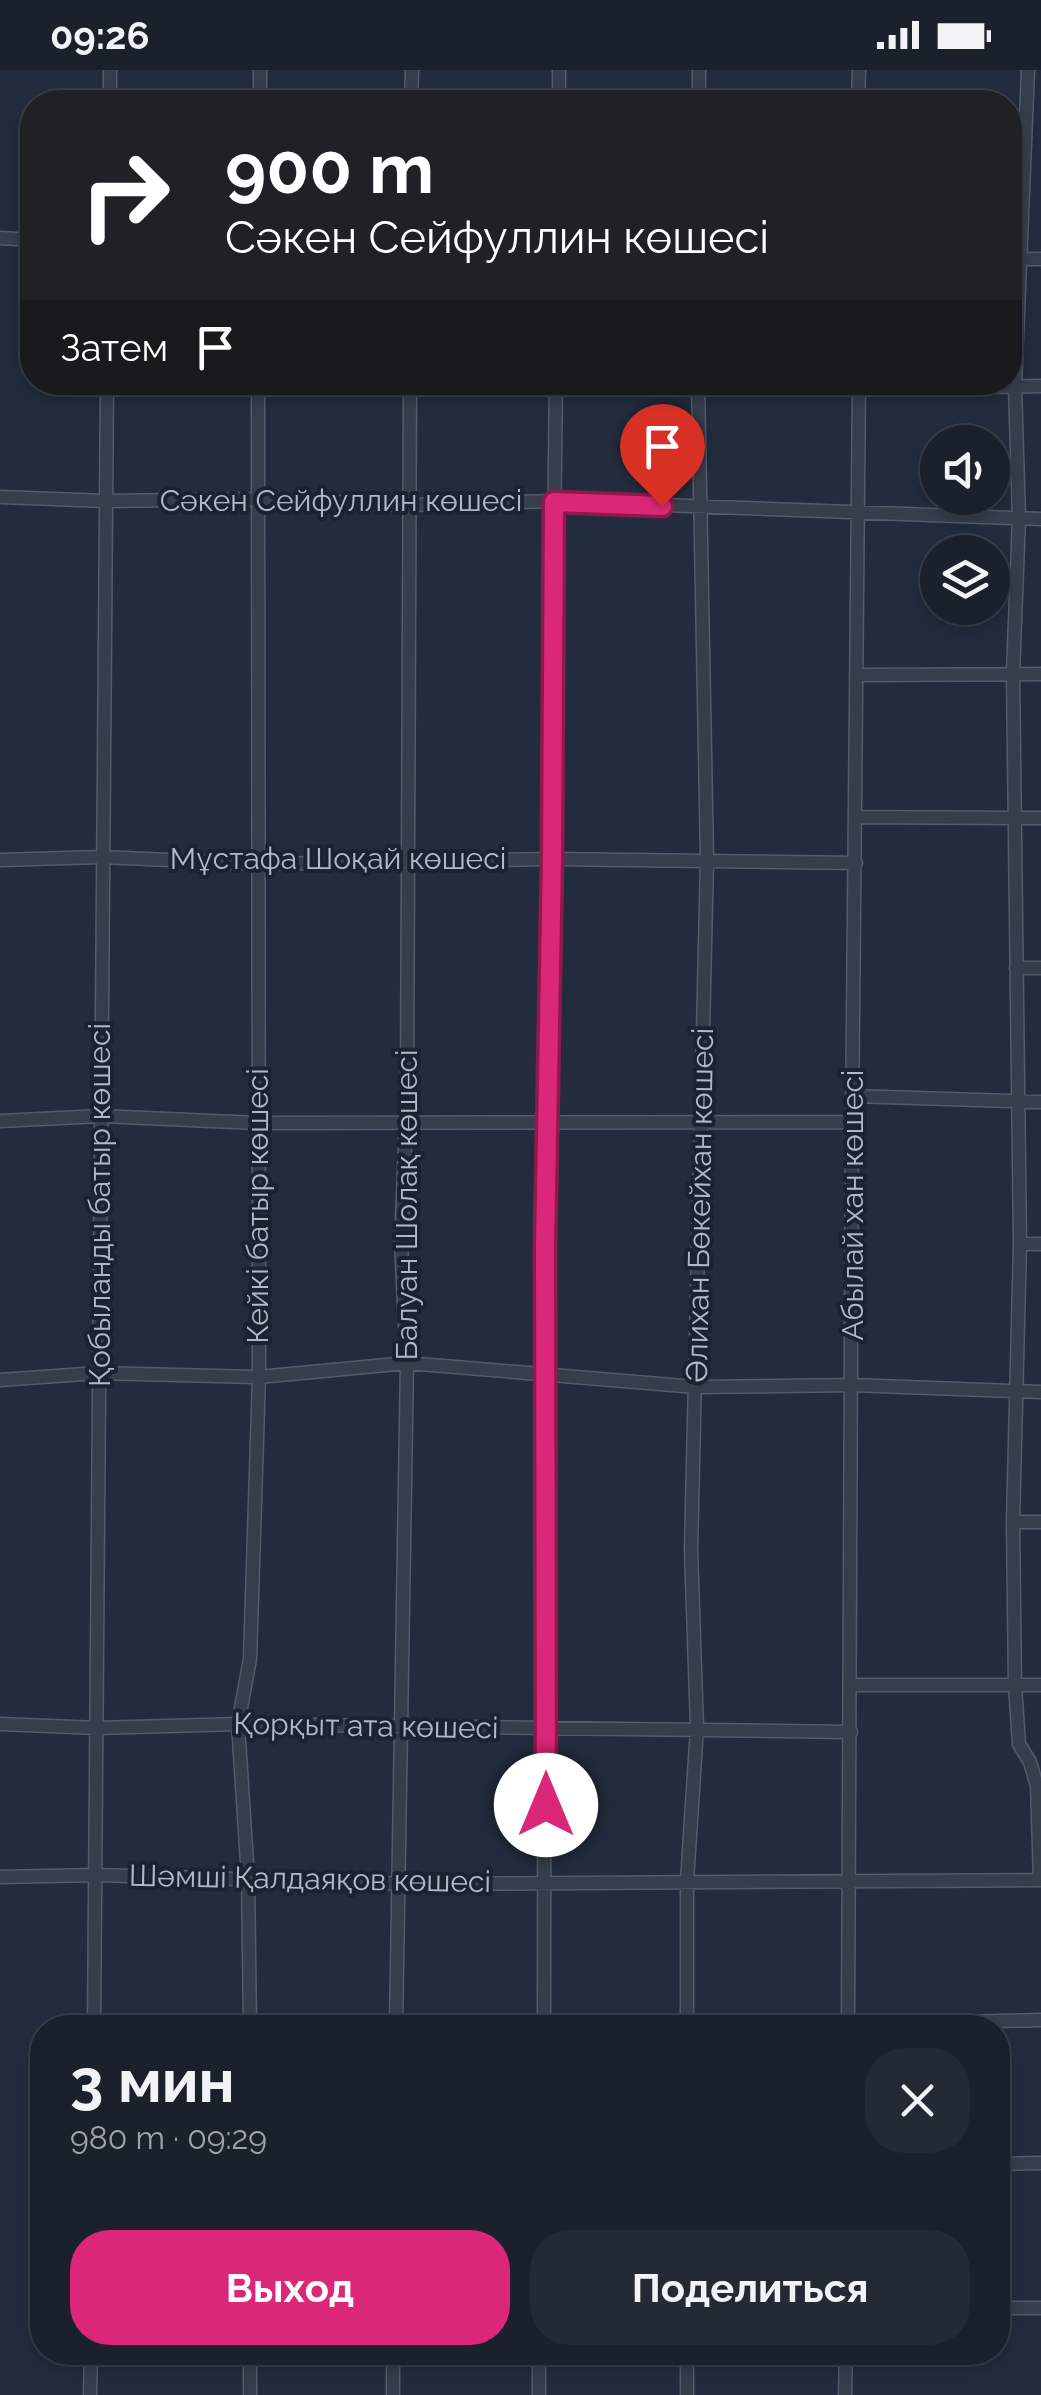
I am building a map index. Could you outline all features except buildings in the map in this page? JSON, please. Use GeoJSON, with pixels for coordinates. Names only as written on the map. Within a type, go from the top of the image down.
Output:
{"type":"FeatureCollection","features":[{"type":"Feature","properties":{"kind":"street"},"geometry":{"type":"LineString","coordinates":[[1022,205],[1035,107],[1028,70]]}},
{"type":"Feature","properties":{"kind":"street","name":"Қобыланды батыр көшесі"},"geometry":{"type":"LineString","coordinates":[[94,2015],[106,395]]}},
{"type":"Feature","properties":{"kind":"street","name":"Кейкі батыр көшесі"},"geometry":{"type":"LineString","coordinates":[[250,2015],[248,1878],[238,1724],[250,1659],[258,1377],[258,395]]}},
{"type":"Feature","properties":{"kind":"street","name":"Балуан Шолақ көшесі"},"geometry":{"type":"LineString","coordinates":[[396,2015],[407,1362],[402,1244],[410,395]]}},
{"type":"Feature","properties":{"kind":"street"},"geometry":{"type":"LineString","coordinates":[[544,2015],[547,1122],[556,395]]}},
{"type":"Feature","properties":{"kind":"street","name":"Әлихан Бөкейхан көшесі"},"geometry":{"type":"LineString","coordinates":[[687,2015],[687,1880],[697,1728],[691,1550],[707,859],[698,395]]}},
{"type":"Feature","properties":{"kind":"street","name":"Абылай хан көшесі"},"geometry":{"type":"LineString","coordinates":[[848,2015],[860,395]]}},
{"type":"Feature","properties":{"kind":"street"},"geometry":{"type":"LineString","coordinates":[[1015,395],[1019,518],[1012,673],[1020,1244],[1013,1522],[1014,1686],[1020,1744],[1037,1786],[1041,1880]]}},
{"type":"Feature","properties":{"kind":"street","name":"Сәкен Сейфуллин көшесі"},"geometry":{"type":"LineString","coordinates":[[0,497],[410,505],[554,502],[1041,518]]}},
{"type":"Feature","properties":{"kind":"street"},"geometry":{"type":"LineString","coordinates":[[859,675],[1041,674]]}},
{"type":"Feature","properties":{"kind":"street"},"geometry":{"type":"LineString","coordinates":[[854,818],[1041,818]]}},
{"type":"Feature","properties":{"kind":"street","name":"Мұстафа Шоқай көшесі"},"geometry":{"type":"LineString","coordinates":[[0,860],[101,856],[260,864],[552,859],[856,863]]}},
{"type":"Feature","properties":{"kind":"street"},"geometry":{"type":"LineString","coordinates":[[1016,968],[1041,968]]}},
{"type":"Feature","properties":{"kind":"street"},"geometry":{"type":"LineString","coordinates":[[853,1096],[1041,1102]]}},
{"type":"Feature","properties":{"kind":"street"},"geometry":{"type":"LineString","coordinates":[[0,1120],[101,1116],[258,1122],[852,1122]]}},
{"type":"Feature","properties":{"kind":"street"},"geometry":{"type":"LineString","coordinates":[[1020,1244],[1041,1244]]}},
{"type":"Feature","properties":{"kind":"street"},"geometry":{"type":"LineString","coordinates":[[0,1380],[98,1373],[258,1377],[407,1362],[696,1388],[852,1384],[1041,1392]]}},
{"type":"Feature","properties":{"kind":"street"},"geometry":{"type":"LineString","coordinates":[[1013,1522],[1041,1522]]}},
{"type":"Feature","properties":{"kind":"street"},"geometry":{"type":"LineString","coordinates":[[852,1685],[1041,1685]]}},
{"type":"Feature","properties":{"kind":"street","name":"Қорқыт ата көшесі"},"geometry":{"type":"LineString","coordinates":[[0,1724],[98,1728],[238,1724],[851,1732]]}},
{"type":"Feature","properties":{"kind":"street","name":"Шәмші Қалдаяқов көшесі"},"geometry":{"type":"LineString","coordinates":[[0,1877],[546,1882],[1041,1880]]}},
{"type":"Feature","properties":{"kind":"street"},"geometry":{"type":"LineString","coordinates":[[1010,2021],[1041,2020]]}},
{"type":"Feature","properties":{"kind":"street"},"geometry":{"type":"LineString","coordinates":[[1010,2164],[1041,2163]]}},
{"type":"Feature","properties":{"kind":"street"},"geometry":{"type":"LineString","coordinates":[[1010,2308],[1041,2308]]}},
{"type":"Feature","properties":{"kind":"street"},"geometry":{"type":"LineString","coordinates":[[90,2395],[91,2365]]}},
{"type":"Feature","properties":{"kind":"street"},"geometry":{"type":"LineString","coordinates":[[250,2365],[250,2395]]}},
{"type":"Feature","properties":{"kind":"street"},"geometry":{"type":"LineString","coordinates":[[393,2365],[393,2395]]}},
{"type":"Feature","properties":{"kind":"street"},"geometry":{"type":"LineString","coordinates":[[539,2395],[540,2365]]}},
{"type":"Feature","properties":{"kind":"street"},"geometry":{"type":"LineString","coordinates":[[687,2365],[687,2395]]}},
{"type":"Feature","properties":{"kind":"street"},"geometry":{"type":"LineString","coordinates":[[845,2395],[846,2365]]}},
{"type":"Feature","properties":{"kind":"route"},"geometry":{"type":"LineString","coordinates":[[546,1805],[545,1247],[554,502],[662,506]]}}]}
